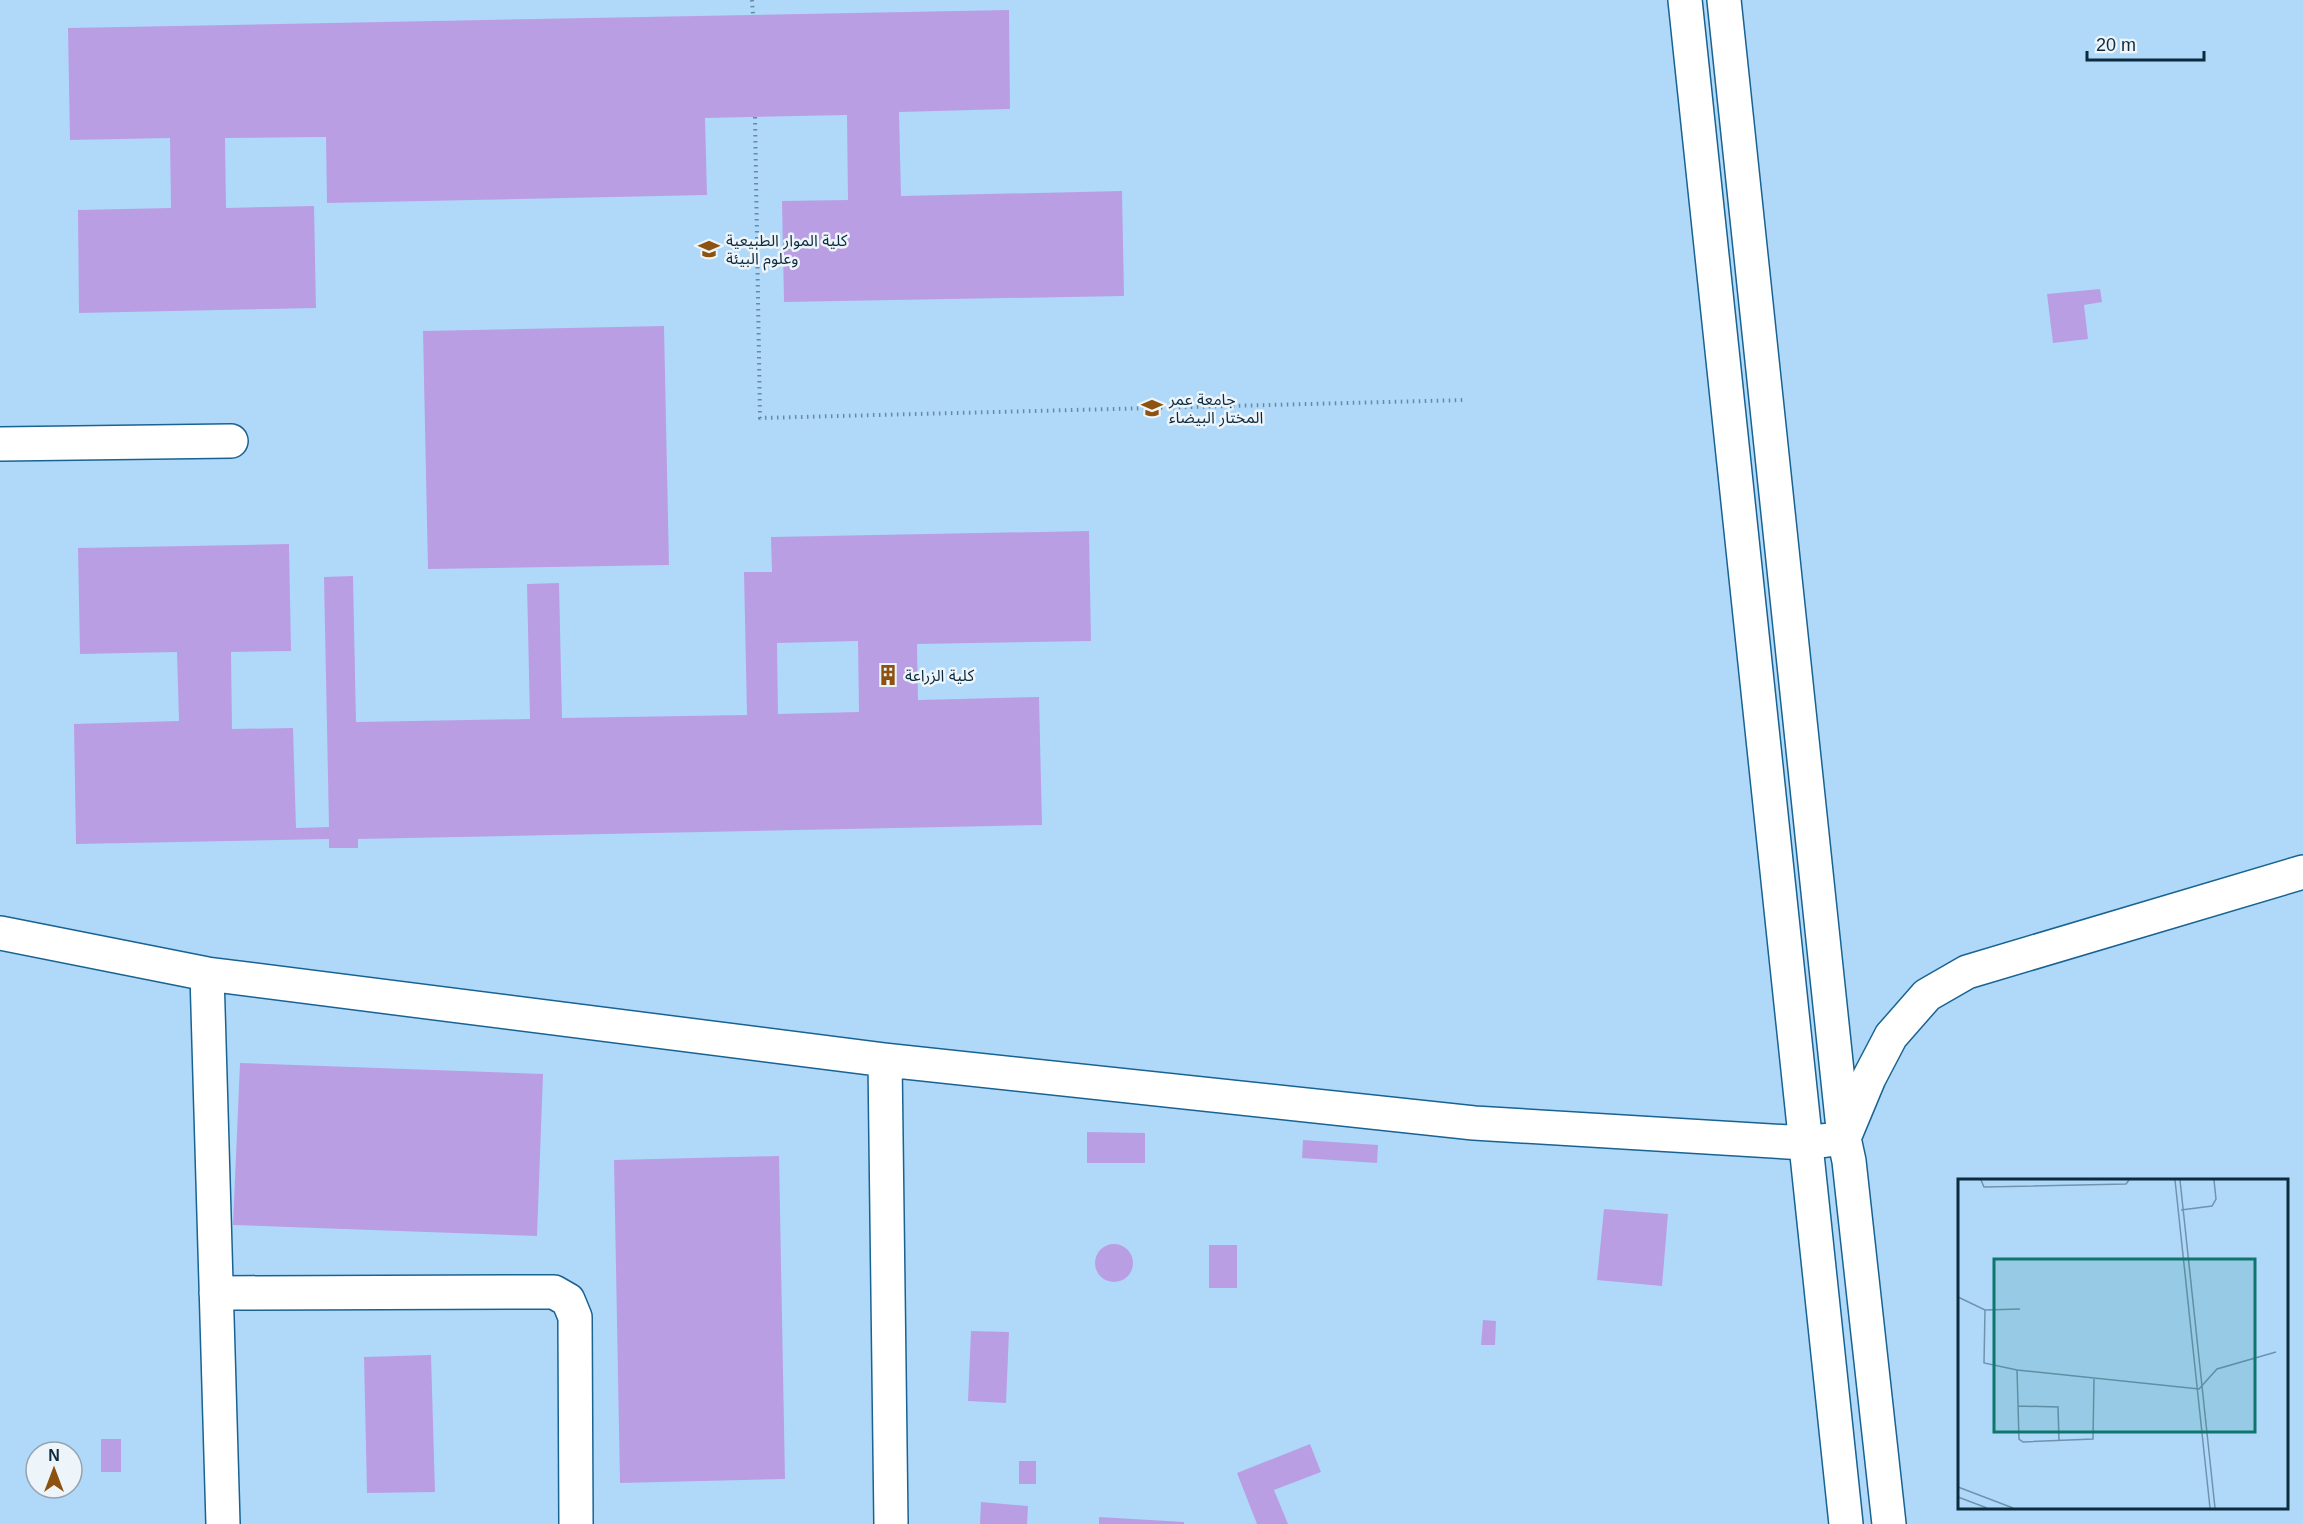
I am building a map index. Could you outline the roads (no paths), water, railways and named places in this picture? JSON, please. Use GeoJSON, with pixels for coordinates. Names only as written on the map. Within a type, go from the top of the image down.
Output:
{"type":"FeatureCollection","features":[{"type":"Feature","properties":{"kind":"street"},"geometry":{"type":"LineString","coordinates":[[1685,0],[1846,1524]]}},
{"type":"Feature","properties":{"kind":"street"},"geometry":{"type":"LineString","coordinates":[[1724,0],[1844,1138],[1849,1161],[1889,1524]]}},
{"type":"Feature","properties":{"kind":"street"},"geometry":{"type":"LineString","coordinates":[[0,444],[231,441]]}},
{"type":"Feature","properties":{"kind":"street"},"geometry":{"type":"LineString","coordinates":[[1844,1138],[1869,1078],[1890,1036],[1927,994],[1967,972],[2303,872]]}},
{"type":"Feature","properties":{"kind":"street"},"geometry":{"type":"LineString","coordinates":[[0,933],[207,974],[885,1060],[1474,1124],[1805,1143],[1844,1138]]}},
{"type":"Feature","properties":{"kind":"street"},"geometry":{"type":"LineString","coordinates":[[207,974],[223,1524]]}},
{"type":"Feature","properties":{"kind":"street"},"geometry":{"type":"LineString","coordinates":[[885,1060],[891,1524]]}},
{"type":"Feature","properties":{"kind":"street"},"geometry":{"type":"LineString","coordinates":[[216,1293],[554,1292],[568,1300],[574,1317],[576,1524]]}},
{"type":"Feature","properties":{"kind":"place","name":"كلية الموار الطبيعية وعلوم البيئة"},"geometry":{"type":"Point","coordinates":[709,249]}},
{"type":"Feature","properties":{"kind":"place","name":"جامعة عمر المختار البيضاء"},"geometry":{"type":"Point","coordinates":[1152,408]}},
{"type":"Feature","properties":{"kind":"place","name":"كلية الزراعة"},"geometry":{"type":"Point","coordinates":[888,675]}}]}
